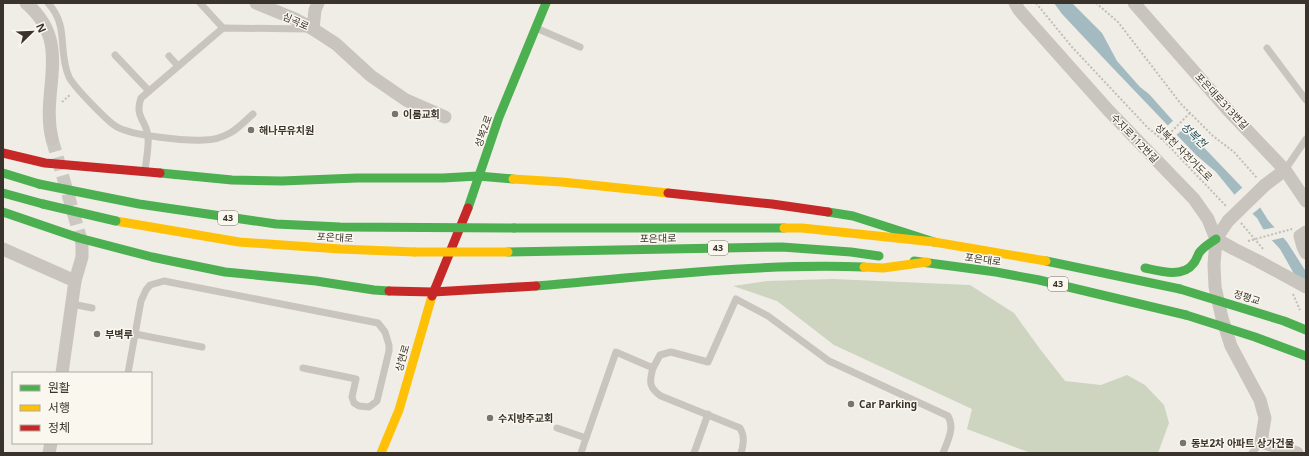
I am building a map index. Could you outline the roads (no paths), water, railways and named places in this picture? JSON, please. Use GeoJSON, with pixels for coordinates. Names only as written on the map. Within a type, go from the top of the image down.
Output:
{"type":"FeatureCollection","features":[{"type":"Feature","properties":{"kind":"main road","name":"성복2로"},"geometry":{"type":"LineString","coordinates":[[444,269],[499,117],[546,3]]}},
{"type":"Feature","properties":{"kind":"main road"},"geometry":{"type":"LineString","coordinates":[[3,153],[46,163],[232,180],[282,181],[478,176],[562,182],[772,204],[853,216],[934,242]]}},
{"type":"Feature","properties":{"kind":"main road","name":"포은대로"},"geometry":{"type":"LineString","coordinates":[[3,174],[38,184],[139,204],[276,224],[340,227],[420,228],[802,228],[934,242],[1029,258],[1180,289]]}},
{"type":"Feature","properties":{"kind":"main road","name":"포은대로"},"geometry":{"type":"LineString","coordinates":[[3,193],[116,221],[239,242],[340,249],[415,252],[508,252],[782,246],[851,252],[996,272],[1039,280],[1186,315],[1255,337],[1306,356]]}},
{"type":"Feature","properties":{"kind":"main road"},"geometry":{"type":"LineString","coordinates":[[3,212],[67,234],[152,257],[225,272],[316,281],[374,290],[433,292],[503,289],[753,268],[833,266],[883,268],[927,262]]}},
{"type":"Feature","properties":{"kind":"main road"},"geometry":{"type":"LineString","coordinates":[[1134,266],[1173,272],[1185,271],[1194,265],[1198,254],[1204,247],[1216,238]]}},
{"type":"Feature","properties":{"kind":"main road"},"geometry":{"type":"LineString","coordinates":[[1029,258],[1067,255]]}},
{"type":"Feature","properties":{"kind":"main road","name":"상현로"},"geometry":{"type":"LineString","coordinates":[[385,452],[399,410],[433,292],[444,269]]}},
{"type":"Feature","properties":{"kind":"main road","name":"정평교"},"geometry":{"type":"LineString","coordinates":[[1180,289],[1284,320],[1306,330]]}},
{"type":"Feature","properties":{"kind":"street"},"geometry":{"type":"LineString","coordinates":[[26,3],[44,24],[52,46],[53,71],[49,117],[52,139]]}},
{"type":"Feature","properties":{"kind":"street","name":"심곡로"},"geometry":{"type":"LineString","coordinates":[[256,3],[295,19],[313,29],[315,10],[318,3]]}},
{"type":"Feature","properties":{"kind":"street","name":"포은대로313번길"},"geometry":{"type":"LineString","coordinates":[[1134,3],[1227,109],[1285,170],[1306,201]]}},
{"type":"Feature","properties":{"kind":"street","name":"수지로112번길"},"geometry":{"type":"LineString","coordinates":[[1021,5],[1108,110],[1194,198],[1208,219],[1216,238]]}},
{"type":"Feature","properties":{"kind":"street"},"geometry":{"type":"LineString","coordinates":[[313,29],[336,44],[371,76],[406,100],[445,117]]}},
{"type":"Feature","properties":{"kind":"street"},"geometry":{"type":"LineString","coordinates":[[1285,170],[1229,216],[1216,238],[1214,265],[1215,287],[1222,318],[1231,346],[1260,400],[1265,418],[1262,442],[1297,453]]}},
{"type":"Feature","properties":{"kind":"street"},"geometry":{"type":"LineString","coordinates":[[1306,232],[1300,236],[1302,247],[1306,253]]}},
{"type":"Feature","properties":{"kind":"street"},"geometry":{"type":"LineString","coordinates":[[1216,238],[1234,249],[1263,257],[1306,287]]}},
{"type":"Feature","properties":{"kind":"street"},"geometry":{"type":"LineString","coordinates":[[62,372],[75,281],[82,257],[82,243]]}},
{"type":"Feature","properties":{"kind":"street"},"geometry":{"type":"LineString","coordinates":[[3,249],[75,281]]}},
{"type":"Feature","properties":{"kind":"lane"},"geometry":{"type":"LineString","coordinates":[[48,3],[55,11],[60,21],[64,59],[70,78],[79,90],[117,127],[128,132],[148,136],[204,140],[230,133],[253,114]]}},
{"type":"Feature","properties":{"kind":"lane"},"geometry":{"type":"LineString","coordinates":[[200,3],[223,28]]}},
{"type":"Feature","properties":{"kind":"lane"},"geometry":{"type":"LineString","coordinates":[[145,172],[148,136],[139,112],[141,98],[178,66],[223,28],[313,29]]}},
{"type":"Feature","properties":{"kind":"lane"},"geometry":{"type":"LineString","coordinates":[[536,28],[580,47]]}},
{"type":"Feature","properties":{"kind":"lane"},"geometry":{"type":"LineString","coordinates":[[1267,48],[1306,100]]}},
{"type":"Feature","properties":{"kind":"lane"},"geometry":{"type":"LineString","coordinates":[[115,55],[149,91]]}},
{"type":"Feature","properties":{"kind":"lane"},"geometry":{"type":"LineString","coordinates":[[169,56],[178,66]]}},
{"type":"Feature","properties":{"kind":"lane"},"geometry":{"type":"LineString","coordinates":[[1285,170],[1306,138]]}},
{"type":"Feature","properties":{"kind":"lane"},"geometry":{"type":"LineString","coordinates":[[128,372],[141,301],[150,285],[164,281],[378,324],[385,332],[389,345],[388,356],[377,401],[369,407],[364,407],[354,403],[352,397],[360,379],[303,368]]}},
{"type":"Feature","properties":{"kind":"lane"},"geometry":{"type":"LineString","coordinates":[[741,453],[744,444],[740,428],[661,396],[653,391],[651,384],[651,376],[660,355],[671,352],[708,362],[736,299],[768,316],[829,361],[948,416],[952,423],[943,453]]}},
{"type":"Feature","properties":{"kind":"lane"},"geometry":{"type":"LineString","coordinates":[[72,304],[92,308]]}},
{"type":"Feature","properties":{"kind":"lane"},"geometry":{"type":"LineString","coordinates":[[135,334],[202,347]]}},
{"type":"Feature","properties":{"kind":"lane"},"geometry":{"type":"LineString","coordinates":[[581,453],[616,352],[654,368]]}},
{"type":"Feature","properties":{"kind":"lane"},"geometry":{"type":"LineString","coordinates":[[694,453],[708,414]]}},
{"type":"Feature","properties":{"kind":"lane"},"geometry":{"type":"LineString","coordinates":[[557,428],[586,438]]}},
{"type":"Feature","properties":{"kind":"lane"},"geometry":{"type":"LineString","coordinates":[[1252,453],[1262,442]]}},
{"type":"Feature","properties":{"kind":"water"},"geometry":{"type":"Polygon","coordinates":[[[1054,3],[1072,3],[1102,33],[1117,61],[1140,87],[1149,94],[1174,122],[1191,134],[1258,204],[1268,220],[1287,242],[1305,270],[1306,295],[1280,249],[1266,234],[1257,218],[1242,204],[1216,172],[1196,155],[1109,64],[1062,14],[1054,3]]]}},
{"type":"Feature","properties":{"kind":"tunnel"},"geometry":{"type":"LineString","coordinates":[[52,139],[82,243]]}},
{"type":"Feature","properties":{"kind":"place","name":"이룸교회"},"geometry":{"type":"Point","coordinates":[395,114]}},
{"type":"Feature","properties":{"kind":"place","name":"해나무유치원"},"geometry":{"type":"Point","coordinates":[251,130]}},
{"type":"Feature","properties":{"kind":"place","name":"부벽루"},"geometry":{"type":"Point","coordinates":[97,334]}},
{"type":"Feature","properties":{"kind":"place","name":"Car Parking"},"geometry":{"type":"Point","coordinates":[851,404]}},
{"type":"Feature","properties":{"kind":"place","name":"수지방주교회"},"geometry":{"type":"Point","coordinates":[490,418]}},
{"type":"Feature","properties":{"kind":"place","name":"동보2차 아파트 상가건물"},"geometry":{"type":"Point","coordinates":[1183,443]}},
{"type":"Feature","properties":{"kind":"water label","name":"성복천"},"geometry":{"type":"Point","coordinates":[1194,135]}}]}
